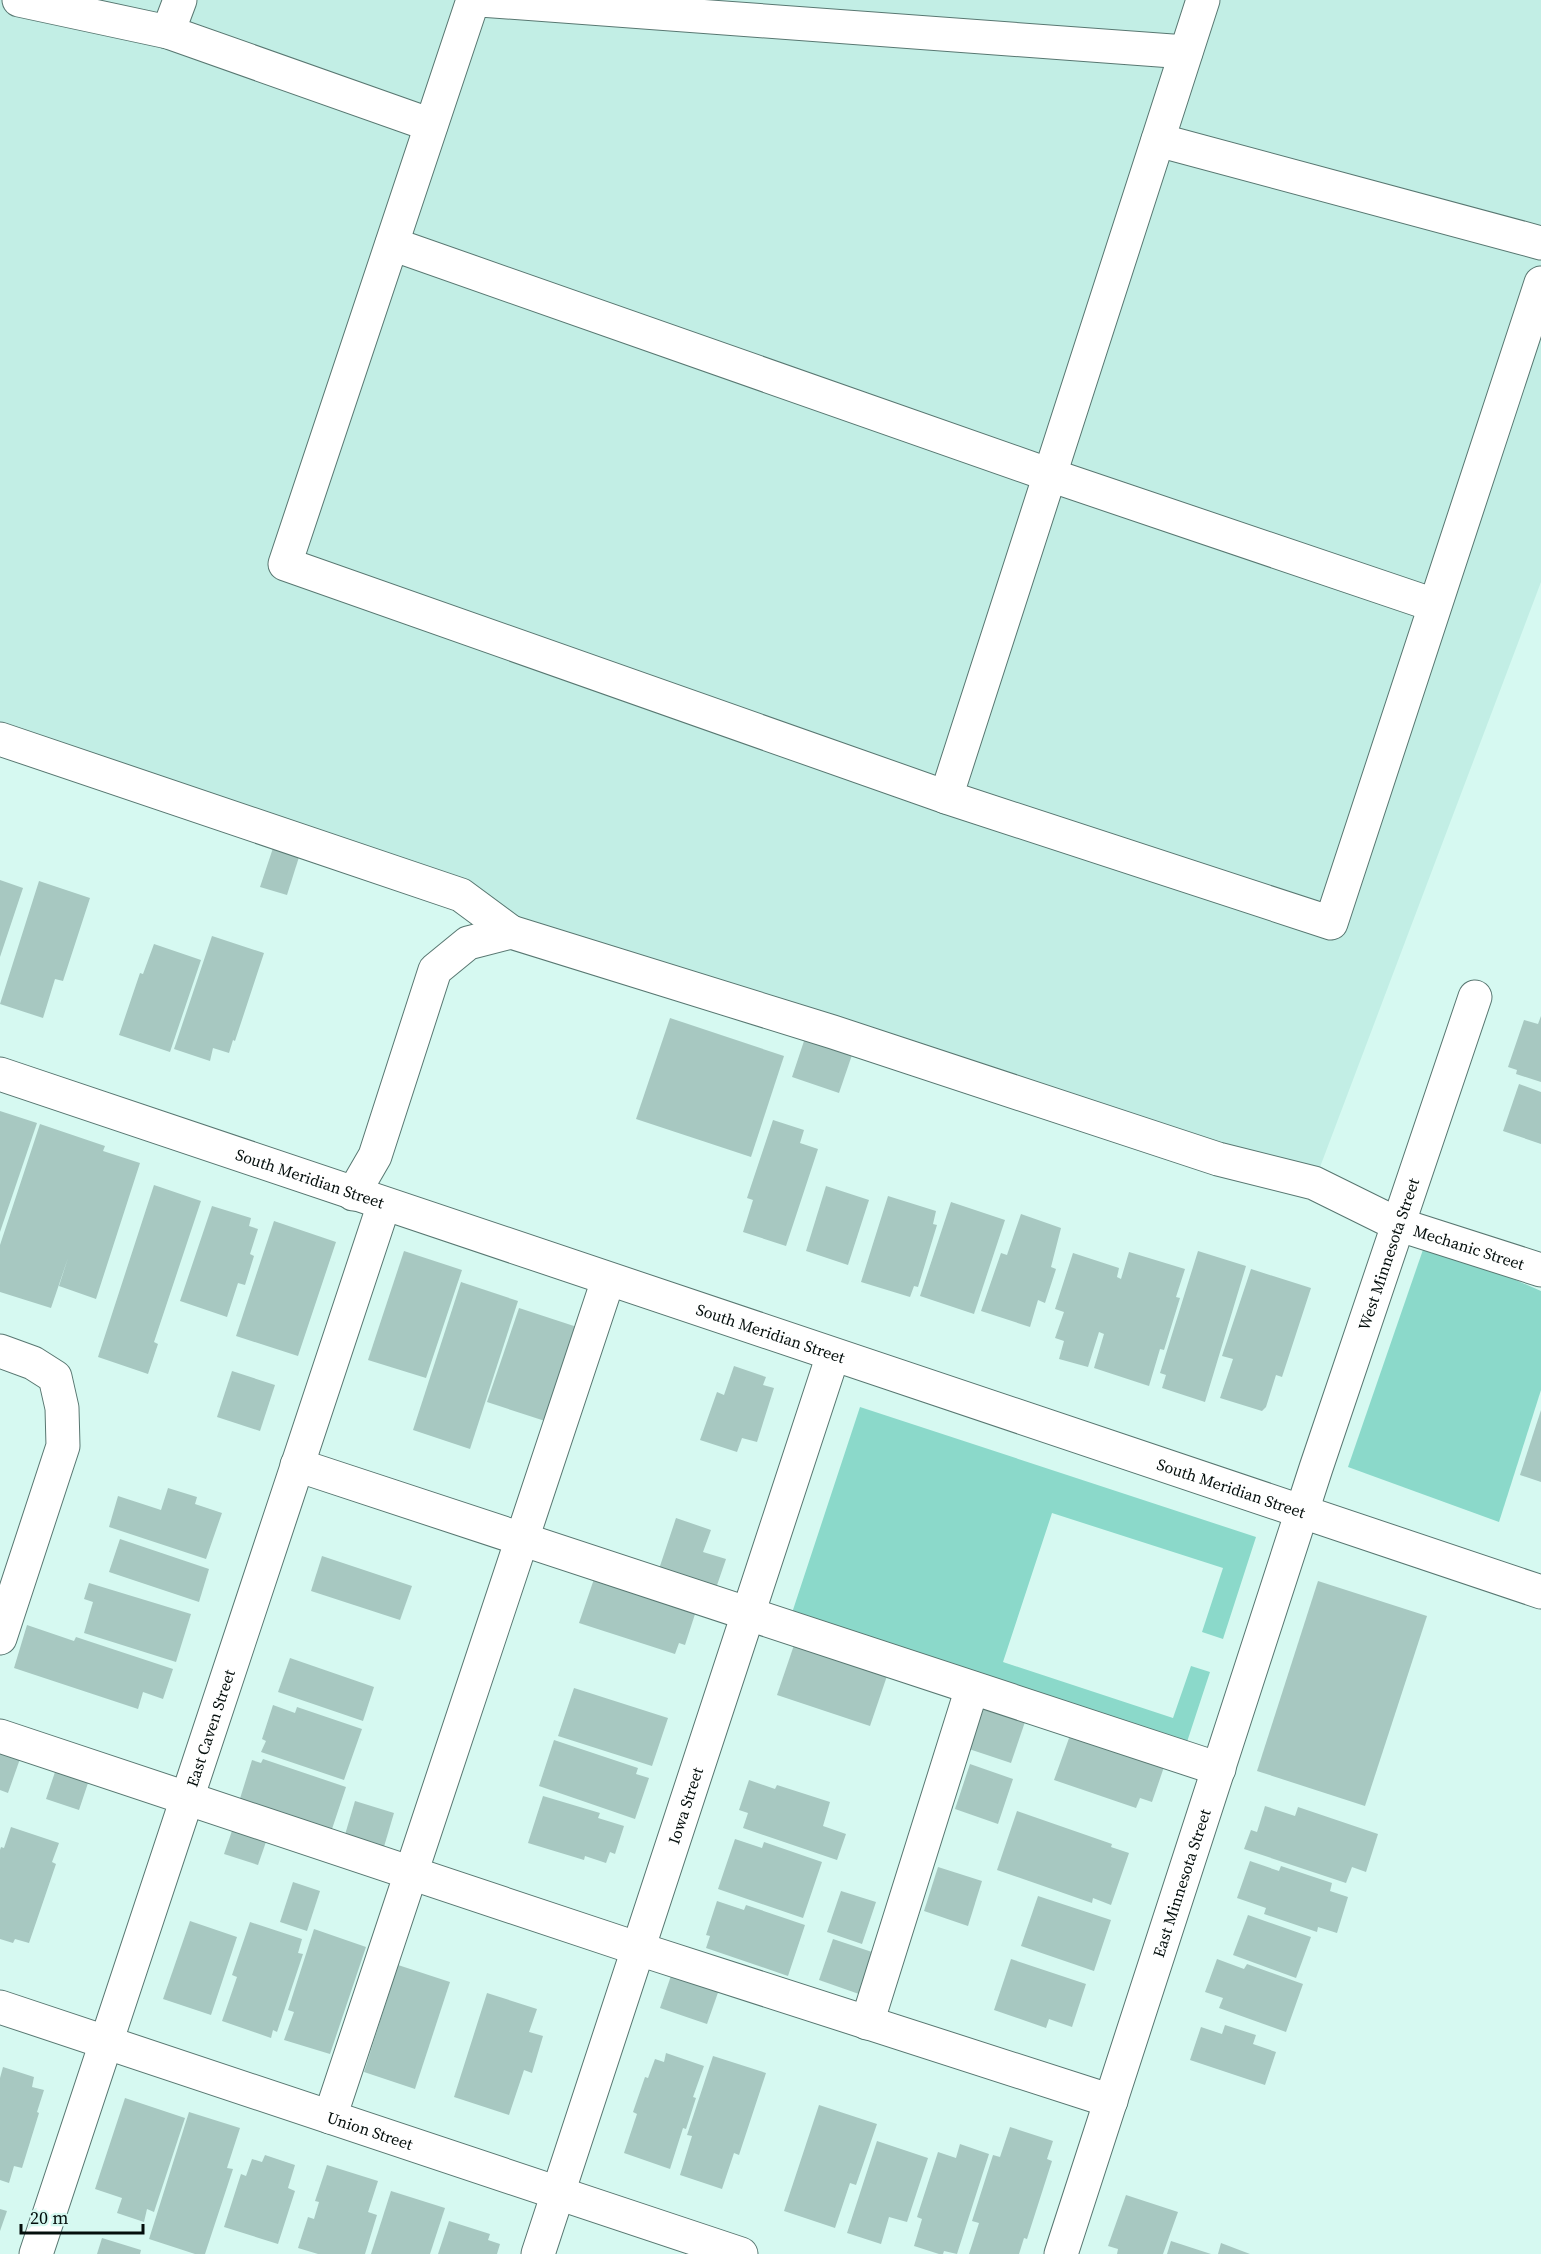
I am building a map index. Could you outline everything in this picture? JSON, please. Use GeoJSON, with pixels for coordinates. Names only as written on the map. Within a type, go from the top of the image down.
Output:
{"type":"FeatureCollection","features":[{"type":"Feature","properties":{"kind":"street"},"geometry":{"type":"LineString","coordinates":[[19,0],[168,32],[432,125]]}},
{"type":"Feature","properties":{"kind":"street"},"geometry":{"type":"LineString","coordinates":[[168,32],[180,0]]}},
{"type":"Feature","properties":{"kind":"street"},"geometry":{"type":"LineString","coordinates":[[473,0],[285,564],[946,796],[1331,923],[1541,283]]}},
{"type":"Feature","properties":{"kind":"street"},"geometry":{"type":"LineString","coordinates":[[480,0],[1186,52]]}},
{"type":"Feature","properties":{"kind":"street"},"geometry":{"type":"LineString","coordinates":[[946,796],[1203,0]]}},
{"type":"Feature","properties":{"kind":"street"},"geometry":{"type":"LineString","coordinates":[[1158,140],[1541,243]]}},
{"type":"Feature","properties":{"kind":"street"},"geometry":{"type":"LineString","coordinates":[[392,244],[1050,475],[1434,605]]}},
{"type":"Feature","properties":{"kind":"street"},"geometry":{"type":"LineString","coordinates":[[0,739],[461,895],[511,932]]}},
{"type":"Feature","properties":{"kind":"street"},"geometry":{"type":"LineString","coordinates":[[353,1194],[375,1156],[435,970],[468,943],[511,932]]}},
{"type":"Feature","properties":{"kind":"street","name":"Mechanic Street"},"geometry":{"type":"LineString","coordinates":[[511,932],[854,1039],[1218,1159],[1314,1183],[1397,1224],[1541,1270]]}},
{"type":"Feature","properties":{"kind":"street","name":"West Minnesota Street"},"geometry":{"type":"LineString","coordinates":[[1302,1511],[1475,998]]}},
{"type":"Feature","properties":{"kind":"street","name":"South Meridian Street"},"geometry":{"type":"LineString","coordinates":[[0,1074],[1541,1592]]}},
{"type":"Feature","properties":{"kind":"street","name":"East Caven Street"},"geometry":{"type":"LineString","coordinates":[[36,2254],[384,1204]]}},
{"type":"Feature","properties":{"kind":"street"},"geometry":{"type":"LineString","coordinates":[[330,2117],[608,1280]]}},
{"type":"Feature","properties":{"kind":"street"},"geometry":{"type":"LineString","coordinates":[[0,1351],[33,1363],[55,1377],[62,1408],[63,1446],[0,1638]]}},
{"type":"Feature","properties":{"kind":"street","name":"Iowa Street"},"geometry":{"type":"LineString","coordinates":[[538,2254],[832,1355]]}},
{"type":"Feature","properties":{"kind":"street"},"geometry":{"type":"LineString","coordinates":[[297,1465],[1219,1768]]}},
{"type":"Feature","properties":{"kind":"street","name":"East Minnesota Street"},"geometry":{"type":"LineString","coordinates":[[1061,2254],[1302,1511]]}},
{"type":"Feature","properties":{"kind":"street"},"geometry":{"type":"LineString","coordinates":[[867,2023],[972,1688]]}},
{"type":"Feature","properties":{"kind":"street"},"geometry":{"type":"LineString","coordinates":[[0,1736],[411,1874],[1111,2102]]}},
{"type":"Feature","properties":{"kind":"street","name":"Union Street"},"geometry":{"type":"LineString","coordinates":[[0,2007],[741,2254]]}},
{"type":"Feature","properties":{"kind":"shaded area"},"geometry":{"type":"Polygon","coordinates":[[[0,0],[1541,0],[1541,582],[1314,1183],[667,981],[461,895],[0,739],[0,0]]]}},
{"type":"Feature","properties":{"kind":"green space"},"geometry":{"type":"Polygon","coordinates":[[[1426,1241],[1541,1291],[1541,1390],[1499,1522],[1348,1467],[1426,1241]]]}},
{"type":"Feature","properties":{"kind":"green space"},"geometry":{"type":"Polygon","coordinates":[[[860,1407],[1256,1537],[1223,1639],[1202,1632],[1223,1568],[1052,1513],[1003,1662],[1173,1718],[1191,1666],[1210,1672],[1185,1748],[790,1619],[860,1407]]]}},
{"type":"Feature","properties":{"kind":"building"},"geometry":{"type":"Polygon","coordinates":[[[273,848],[299,857],[287,895],[260,887],[273,848]]]}},
{"type":"Feature","properties":{"kind":"building"},"geometry":{"type":"Polygon","coordinates":[[[0,880],[23,888],[0,957],[0,880]]]}},
{"type":"Feature","properties":{"kind":"building"},"geometry":{"type":"Polygon","coordinates":[[[39,881],[90,898],[63,981],[55,979],[43,1018],[0,1004],[39,881]]]}},
{"type":"Feature","properties":{"kind":"building"},"geometry":{"type":"Polygon","coordinates":[[[212,936],[264,953],[229,1053],[213,1048],[210,1061],[174,1049],[212,936]]]}},
{"type":"Feature","properties":{"kind":"building"},"geometry":{"type":"Polygon","coordinates":[[[154,944],[201,960],[170,1052],[119,1035],[140,973],[143,974],[154,944]]]}},
{"type":"Feature","properties":{"kind":"building"},"geometry":{"type":"Polygon","coordinates":[[[1541,1016],[1541,1082],[1516,1074],[1517,1070],[1508,1067],[1524,1020],[1538,1024],[1541,1016]]]}},
{"type":"Feature","properties":{"kind":"building"},"geometry":{"type":"Polygon","coordinates":[[[670,1018],[784,1056],[751,1157],[636,1119],[670,1018]]]}},
{"type":"Feature","properties":{"kind":"building"},"geometry":{"type":"Polygon","coordinates":[[[806,1035],[853,1052],[839,1093],[792,1077],[806,1035]]]}},
{"type":"Feature","properties":{"kind":"building"},"geometry":{"type":"Polygon","coordinates":[[[1519,1084],[1541,1092],[1541,1144],[1503,1131],[1519,1084]]]}},
{"type":"Feature","properties":{"kind":"building"},"geometry":{"type":"Polygon","coordinates":[[[0,1111],[37,1123],[0,1232],[0,1111]]]}},
{"type":"Feature","properties":{"kind":"building"},"geometry":{"type":"Polygon","coordinates":[[[773,1120],[804,1130],[800,1143],[818,1149],[786,1246],[743,1232],[753,1200],[747,1198],[773,1120]]]}},
{"type":"Feature","properties":{"kind":"building"},"geometry":{"type":"Polygon","coordinates":[[[40,1124],[105,1146],[103,1151],[140,1163],[96,1299],[59,1286],[68,1258],[51,1308],[0,1292],[0,1245],[40,1124]]]}},
{"type":"Feature","properties":{"kind":"building"},"geometry":{"type":"Polygon","coordinates":[[[154,1185],[201,1201],[154,1342],[158,1344],[148,1374],[98,1357],[154,1185]]]}},
{"type":"Feature","properties":{"kind":"building"},"geometry":{"type":"Polygon","coordinates":[[[826,1186],[869,1200],[848,1265],[806,1251],[826,1186]]]}},
{"type":"Feature","properties":{"kind":"building"},"geometry":{"type":"Polygon","coordinates":[[[888,1196],[936,1211],[933,1224],[937,1225],[918,1287],[914,1286],[910,1297],[861,1282],[888,1196]]]}},
{"type":"Feature","properties":{"kind":"building"},"geometry":{"type":"Polygon","coordinates":[[[951,1202],[1005,1220],[974,1314],[920,1296],[951,1202]]]}},
{"type":"Feature","properties":{"kind":"building"},"geometry":{"type":"Polygon","coordinates":[[[212,1206],[251,1218],[249,1226],[258,1229],[250,1254],[254,1256],[245,1285],[238,1283],[227,1317],[180,1301],[212,1206]]]}},
{"type":"Feature","properties":{"kind":"building"},"geometry":{"type":"Polygon","coordinates":[[[1021,1214],[1061,1228],[1051,1267],[1056,1269],[1045,1303],[1038,1300],[1030,1327],[981,1311],[1001,1253],[1007,1255],[1021,1214]]]}},
{"type":"Feature","properties":{"kind":"building"},"geometry":{"type":"Polygon","coordinates":[[[274,1221],[336,1242],[298,1356],[236,1336],[274,1221]]]}},
{"type":"Feature","properties":{"kind":"building"},"geometry":{"type":"Polygon","coordinates":[[[404,1251],[462,1270],[426,1378],[368,1360],[404,1251]]]}},
{"type":"Feature","properties":{"kind":"building"},"geometry":{"type":"Polygon","coordinates":[[[1198,1251],[1246,1266],[1205,1402],[1162,1388],[1166,1375],[1160,1373],[1198,1251]]]}},
{"type":"Feature","properties":{"kind":"building"},"geometry":{"type":"Polygon","coordinates":[[[1129,1252],[1185,1269],[1176,1297],[1180,1298],[1164,1350],[1160,1349],[1149,1386],[1094,1368],[1104,1334],[1099,1332],[1088,1367],[1059,1359],[1064,1341],[1055,1338],[1064,1312],[1055,1309],[1073,1253],[1119,1268],[1117,1277],[1121,1279],[1129,1252]]]}},
{"type":"Feature","properties":{"kind":"building"},"geometry":{"type":"Polygon","coordinates":[[[1251,1269],[1311,1288],[1282,1377],[1276,1375],[1266,1407],[1262,1411],[1220,1398],[1233,1359],[1222,1356],[1251,1269]]]}},
{"type":"Feature","properties":{"kind":"building"},"geometry":{"type":"Polygon","coordinates":[[[461,1282],[518,1301],[470,1449],[413,1430],[461,1282]]]}},
{"type":"Feature","properties":{"kind":"building"},"geometry":{"type":"Polygon","coordinates":[[[519,1308],[577,1327],[545,1421],[487,1402],[519,1308]]]}},
{"type":"Feature","properties":{"kind":"building"},"geometry":{"type":"Polygon","coordinates":[[[734,1366],[766,1377],[763,1385],[774,1388],[757,1442],[742,1438],[737,1452],[700,1440],[717,1392],[724,1395],[734,1366]]]}},
{"type":"Feature","properties":{"kind":"building"},"geometry":{"type":"Polygon","coordinates":[[[232,1371],[275,1385],[260,1431],[217,1417],[232,1371]]]}},
{"type":"Feature","properties":{"kind":"building"},"geometry":{"type":"Polygon","coordinates":[[[1541,1410],[1541,1482],[1520,1475],[1541,1410]]]}},
{"type":"Feature","properties":{"kind":"building"},"geometry":{"type":"Polygon","coordinates":[[[168,1488],[197,1497],[195,1504],[222,1513],[206,1559],[109,1527],[118,1496],[161,1510],[168,1488]]]}},
{"type":"Feature","properties":{"kind":"building"},"geometry":{"type":"Polygon","coordinates":[[[676,1518],[711,1530],[703,1552],[726,1559],[715,1591],[658,1572],[676,1518]]]}},
{"type":"Feature","properties":{"kind":"building"},"geometry":{"type":"Polygon","coordinates":[[[120,1539],[209,1569],[199,1602],[109,1572],[120,1539]]]}},
{"type":"Feature","properties":{"kind":"building"},"geometry":{"type":"Polygon","coordinates":[[[322,1556],[412,1586],[400,1620],[311,1591],[322,1556]]]}},
{"type":"Feature","properties":{"kind":"building"},"geometry":{"type":"Polygon","coordinates":[[[594,1579],[696,1611],[685,1645],[679,1643],[675,1654],[579,1623],[594,1579]]]}},
{"type":"Feature","properties":{"kind":"building"},"geometry":{"type":"Polygon","coordinates":[[[1318,1581],[1427,1616],[1365,1806],[1257,1771],[1318,1581]]]}},
{"type":"Feature","properties":{"kind":"building"},"geometry":{"type":"Polygon","coordinates":[[[89,1583],[191,1614],[176,1662],[84,1633],[93,1602],[84,1599],[89,1583]]]}},
{"type":"Feature","properties":{"kind":"building"},"geometry":{"type":"Polygon","coordinates":[[[27,1625],[74,1641],[76,1637],[173,1669],[163,1699],[143,1692],[138,1709],[14,1668],[27,1625]]]}},
{"type":"Feature","properties":{"kind":"building"},"geometry":{"type":"Polygon","coordinates":[[[794,1645],[887,1676],[870,1726],[777,1695],[794,1645]]]}},
{"type":"Feature","properties":{"kind":"building"},"geometry":{"type":"Polygon","coordinates":[[[290,1658],[374,1687],[363,1721],[278,1692],[290,1658]]]}},
{"type":"Feature","properties":{"kind":"building"},"geometry":{"type":"Polygon","coordinates":[[[574,1688],[668,1718],[652,1766],[558,1736],[574,1688]]]}},
{"type":"Feature","properties":{"kind":"building"},"geometry":{"type":"Polygon","coordinates":[[[985,1701],[1027,1716],[1011,1763],[969,1749],[985,1701]]]}},
{"type":"Feature","properties":{"kind":"building"},"geometry":{"type":"Polygon","coordinates":[[[273,1705],[295,1713],[297,1707],[362,1729],[344,1780],[261,1752],[266,1741],[262,1739],[273,1705]]]}},
{"type":"Feature","properties":{"kind":"building"},"geometry":{"type":"Polygon","coordinates":[[[1073,1727],[1164,1767],[1152,1802],[1140,1798],[1136,1808],[1054,1780],[1073,1727]]]}},
{"type":"Feature","properties":{"kind":"building"},"geometry":{"type":"Polygon","coordinates":[[[554,1740],[638,1768],[636,1774],[649,1778],[635,1819],[539,1786],[554,1740]]]}},
{"type":"Feature","properties":{"kind":"building"},"geometry":{"type":"Polygon","coordinates":[[[0,1749],[21,1756],[8,1793],[0,1790],[0,1749]]]}},
{"type":"Feature","properties":{"kind":"building"},"geometry":{"type":"Polygon","coordinates":[[[263,1759],[346,1787],[330,1835],[238,1805],[252,1760],[261,1763],[263,1759]]]}},
{"type":"Feature","properties":{"kind":"building"},"geometry":{"type":"Polygon","coordinates":[[[970,1764],[1013,1779],[998,1824],[955,1809],[970,1764]]]}},
{"type":"Feature","properties":{"kind":"building"},"geometry":{"type":"Polygon","coordinates":[[[56,1769],[89,1780],[79,1810],[46,1799],[56,1769]]]}},
{"type":"Feature","properties":{"kind":"building"},"geometry":{"type":"Polygon","coordinates":[[[749,1780],[775,1789],[777,1785],[830,1802],[823,1826],[846,1834],[837,1860],[743,1828],[748,1813],[739,1810],[749,1780]]]}},
{"type":"Feature","properties":{"kind":"building"},"geometry":{"type":"Polygon","coordinates":[[[543,1796],[600,1813],[598,1818],[624,1826],[615,1854],[610,1852],[606,1863],[585,1856],[584,1860],[528,1843],[543,1796]]]}},
{"type":"Feature","properties":{"kind":"building"},"geometry":{"type":"Polygon","coordinates":[[[355,1801],[394,1813],[383,1850],[344,1838],[355,1801]]]}},
{"type":"Feature","properties":{"kind":"building"},"geometry":{"type":"Polygon","coordinates":[[[1265,1806],[1295,1816],[1298,1807],[1378,1834],[1366,1872],[1352,1867],[1346,1883],[1244,1849],[1251,1830],[1257,1832],[1265,1806]]]}},
{"type":"Feature","properties":{"kind":"building"},"geometry":{"type":"Polygon","coordinates":[[[1017,1811],[1112,1844],[1111,1847],[1129,1853],[1111,1905],[1093,1898],[1092,1903],[997,1870],[1017,1811]]]}},
{"type":"Feature","properties":{"kind":"building"},"geometry":{"type":"Polygon","coordinates":[[[11,1827],[59,1843],[52,1862],[56,1864],[29,1943],[15,1939],[13,1943],[0,1939],[0,1850],[1,1847],[4,1848],[11,1827]]]}},
{"type":"Feature","properties":{"kind":"building"},"geometry":{"type":"Polygon","coordinates":[[[233,1828],[267,1839],[258,1865],[224,1854],[233,1828]]]}},
{"type":"Feature","properties":{"kind":"building"},"geometry":{"type":"Polygon","coordinates":[[[735,1839],[762,1848],[764,1842],[822,1862],[803,1918],[718,1889],[735,1839]]]}},
{"type":"Feature","properties":{"kind":"building"},"geometry":{"type":"Polygon","coordinates":[[[1250,1861],[1279,1871],[1281,1866],[1332,1883],[1330,1891],[1348,1897],[1337,1933],[1318,1927],[1317,1932],[1264,1914],[1266,1908],[1237,1898],[1250,1861]]]}},
{"type":"Feature","properties":{"kind":"building"},"geometry":{"type":"Polygon","coordinates":[[[938,1867],[982,1881],[968,1926],[924,1911],[938,1867]]]}},
{"type":"Feature","properties":{"kind":"building"},"geometry":{"type":"Polygon","coordinates":[[[293,1882],[320,1891],[307,1931],[280,1922],[293,1882]]]}},
{"type":"Feature","properties":{"kind":"building"},"geometry":{"type":"Polygon","coordinates":[[[841,1891],[876,1902],[862,1944],[827,1932],[841,1891]]]}},
{"type":"Feature","properties":{"kind":"building"},"geometry":{"type":"Polygon","coordinates":[[[1038,1896],[1111,1920],[1094,1971],[1021,1946],[1038,1896]]]}},
{"type":"Feature","properties":{"kind":"building"},"geometry":{"type":"Polygon","coordinates":[[[717,1901],[744,1910],[746,1905],[805,1925],[788,1976],[706,1948],[710,1936],[706,1935],[717,1901]]]}},
{"type":"Feature","properties":{"kind":"building"},"geometry":{"type":"Polygon","coordinates":[[[1248,1915],[1311,1937],[1296,1978],[1233,1955],[1248,1915]]]}},
{"type":"Feature","properties":{"kind":"building"},"geometry":{"type":"Polygon","coordinates":[[[190,1921],[237,1937],[211,2015],[163,1999],[190,1921]]]}},
{"type":"Feature","properties":{"kind":"building"},"geometry":{"type":"Polygon","coordinates":[[[250,1922],[302,1939],[298,1953],[303,1954],[277,2032],[273,2030],[271,2038],[222,2021],[237,1977],[232,1975],[250,1922]]]}},
{"type":"Feature","properties":{"kind":"building"},"geometry":{"type":"Polygon","coordinates":[[[314,1929],[366,1947],[330,2054],[284,2040],[294,2012],[288,2010],[314,1929]]]}},
{"type":"Feature","properties":{"kind":"building"},"geometry":{"type":"Polygon","coordinates":[[[833,1939],[872,1952],[859,1994],[819,1980],[833,1939]]]}},
{"type":"Feature","properties":{"kind":"building"},"geometry":{"type":"Polygon","coordinates":[[[1011,1959],[1086,1984],[1072,2027],[1049,2019],[1046,2028],[994,2010],[1011,1959]]]}},
{"type":"Feature","properties":{"kind":"building"},"geometry":{"type":"Polygon","coordinates":[[[1217,1959],[1244,1969],[1247,1964],[1303,1984],[1286,2032],[1219,2008],[1223,1998],[1205,1992],[1217,1959]]]}},
{"type":"Feature","properties":{"kind":"building"},"geometry":{"type":"Polygon","coordinates":[[[398,1965],[450,1982],[415,2089],[364,2072],[398,1965]]]}},
{"type":"Feature","properties":{"kind":"building"},"geometry":{"type":"Polygon","coordinates":[[[674,1967],[721,1984],[707,2024],[660,2008],[674,1967]]]}},
{"type":"Feature","properties":{"kind":"building"},"geometry":{"type":"Polygon","coordinates":[[[487,1993],[537,2009],[529,2032],[543,2036],[532,2073],[524,2070],[509,2115],[454,2097],[487,1993]]]}},
{"type":"Feature","properties":{"kind":"building"},"geometry":{"type":"Polygon","coordinates":[[[1225,2025],[1256,2035],[1253,2044],[1276,2052],[1265,2085],[1190,2060],[1201,2027],[1222,2034],[1225,2025]]]}},
{"type":"Feature","properties":{"kind":"building"},"geometry":{"type":"Polygon","coordinates":[[[666,2053],[704,2066],[693,2097],[696,2098],[686,2129],[683,2128],[670,2169],[624,2153],[637,2114],[633,2112],[645,2077],[648,2078],[655,2059],[664,2062],[666,2053]]]}},
{"type":"Feature","properties":{"kind":"building"},"geometry":{"type":"Polygon","coordinates":[[[713,2056],[766,2073],[739,2155],[734,2153],[722,2189],[680,2175],[692,2136],[687,2135],[713,2056]]]}},
{"type":"Feature","properties":{"kind":"building"},"geometry":{"type":"Polygon","coordinates":[[[3,2067],[34,2077],[32,2087],[44,2090],[22,2168],[14,2166],[9,2183],[0,2180],[0,2078],[3,2067]]]}},
{"type":"Feature","properties":{"kind":"building"},"geometry":{"type":"Polygon","coordinates":[[[125,2098],[185,2118],[154,2212],[147,2209],[144,2222],[117,2213],[122,2198],[95,2189],[125,2098]]]}},
{"type":"Feature","properties":{"kind":"building"},"geometry":{"type":"Polygon","coordinates":[[[819,2105],[877,2124],[856,2185],[850,2183],[835,2228],[784,2211],[819,2105]]]}},
{"type":"Feature","properties":{"kind":"building"},"geometry":{"type":"Polygon","coordinates":[[[189,2112],[240,2128],[227,2168],[233,2169],[205,2254],[195,2254],[149,2239],[189,2112]]]}},
{"type":"Feature","properties":{"kind":"building"},"geometry":{"type":"Polygon","coordinates":[[[1010,2127],[1053,2141],[1047,2159],[1052,2161],[1027,2239],[1024,2238],[1019,2254],[969,2254],[979,2223],[972,2221],[993,2155],[1000,2157],[1010,2127]]]}},
{"type":"Feature","properties":{"kind":"building"},"geometry":{"type":"Polygon","coordinates":[[[877,2141],[928,2158],[907,2222],[889,2217],[881,2244],[847,2233],[877,2141]]]}},
{"type":"Feature","properties":{"kind":"building"},"geometry":{"type":"Polygon","coordinates":[[[960,2144],[989,2154],[957,2254],[944,2251],[943,2254],[939,2254],[914,2246],[922,2219],[917,2217],[938,2152],[956,2158],[960,2144]]]}},
{"type":"Feature","properties":{"kind":"building"},"geometry":{"type":"Polygon","coordinates":[[[265,2155],[295,2165],[288,2188],[295,2191],[278,2244],[224,2227],[241,2174],[246,2176],[252,2159],[262,2162],[265,2155]]]}},
{"type":"Feature","properties":{"kind":"building"},"geometry":{"type":"Polygon","coordinates":[[[327,2165],[378,2181],[368,2212],[377,2215],[365,2254],[318,2254],[298,2248],[308,2217],[314,2219],[319,2202],[315,2201],[327,2165]]]}},
{"type":"Feature","properties":{"kind":"building"},"geometry":{"type":"Polygon","coordinates":[[[391,2191],[445,2208],[430,2254],[371,2254],[391,2191]]]}},
{"type":"Feature","properties":{"kind":"building"},"geometry":{"type":"Polygon","coordinates":[[[1126,2195],[1178,2212],[1163,2254],[1117,2254],[1118,2249],[1108,2246],[1126,2195]]]}},
{"type":"Feature","properties":{"kind":"building"},"geometry":{"type":"Polygon","coordinates":[[[0,2209],[7,2211],[0,2231],[0,2209]]]}},
{"type":"Feature","properties":{"kind":"building"},"geometry":{"type":"Polygon","coordinates":[[[449,2221],[490,2234],[488,2240],[500,2244],[497,2254],[438,2254],[449,2221]]]}},
{"type":"Feature","properties":{"kind":"building"},"geometry":{"type":"Polygon","coordinates":[[[102,2238],[141,2250],[140,2254],[97,2254],[102,2238]]]}},
{"type":"Feature","properties":{"kind":"building"},"geometry":{"type":"Polygon","coordinates":[[[1171,2241],[1211,2254],[1167,2254],[1171,2241]]]}},
{"type":"Feature","properties":{"kind":"building"},"geometry":{"type":"Polygon","coordinates":[[[1221,2243],[1250,2254],[1218,2254],[1221,2243]]]}}]}
